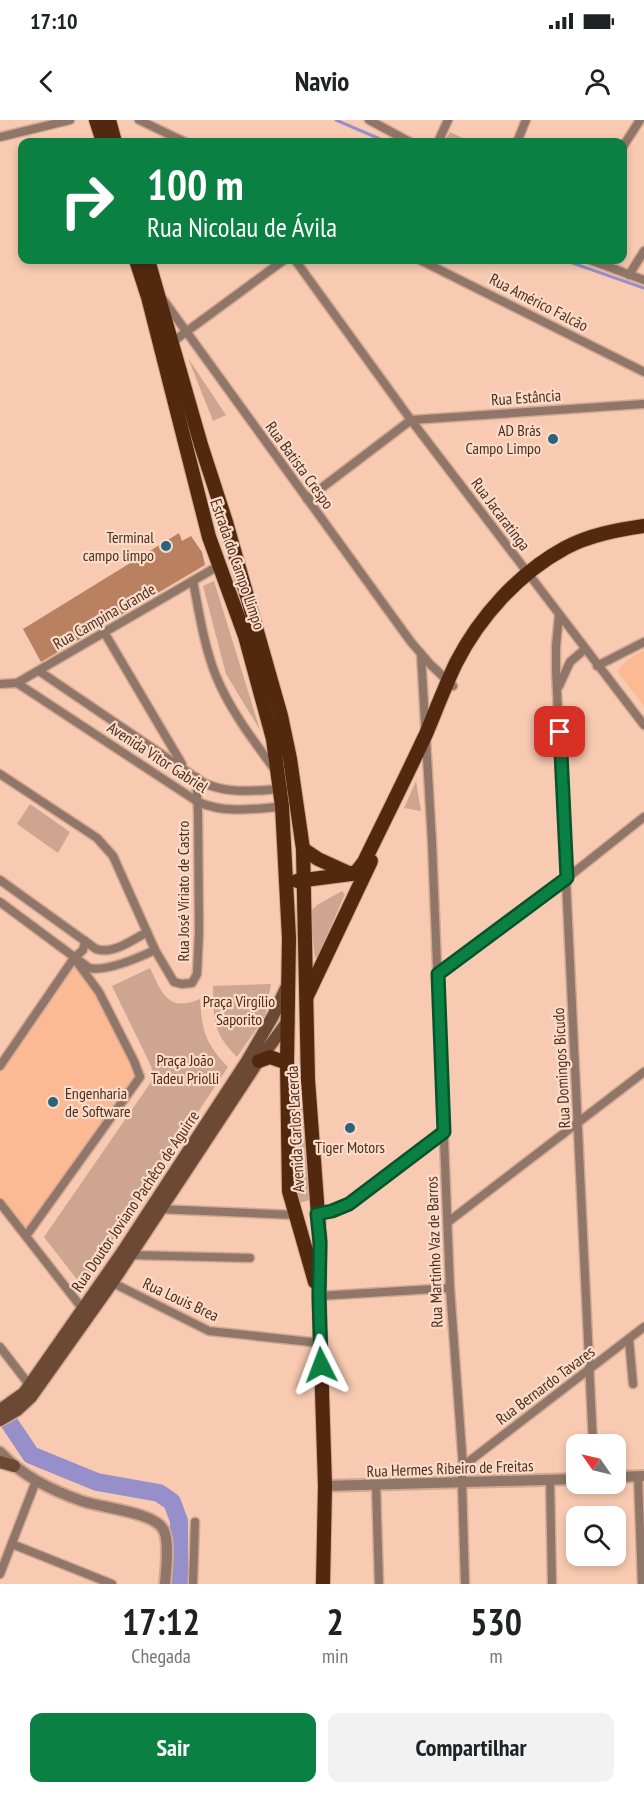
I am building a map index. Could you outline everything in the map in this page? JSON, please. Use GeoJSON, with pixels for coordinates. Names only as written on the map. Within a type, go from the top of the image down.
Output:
{"type":"FeatureCollection","features":[{"type":"Feature","properties":{"kind":"main road"},"geometry":{"type":"LineString","coordinates":[[96,120],[102,138]]}},
{"type":"Feature","properties":{"kind":"main road"},"geometry":{"type":"LineString","coordinates":[[109,120],[114,138]]}},
{"type":"Feature","properties":{"kind":"main road","name":"Estrada do Campo Limpo"},"geometry":{"type":"LineString","coordinates":[[137,264],[148,297],[209,537],[245,636],[268,715],[275,749],[282,807],[290,977]]}},
{"type":"Feature","properties":{"kind":"main road","name":"Estrada do Campo Limpo"},"geometry":{"type":"LineString","coordinates":[[149,264],[281,716],[295,789],[303,849],[306,960]]}},
{"type":"Feature","properties":{"kind":"main road"},"geometry":{"type":"LineString","coordinates":[[288,1021],[306,999],[427,738],[450,683],[483,623],[514,585],[565,548],[592,537],[644,526]]}},
{"type":"Feature","properties":{"kind":"main road"},"geometry":{"type":"LineString","coordinates":[[209,537],[237,563]]}},
{"type":"Feature","properties":{"kind":"main road"},"geometry":{"type":"LineString","coordinates":[[287,882],[351,874],[357,871],[364,862],[427,738]]}},
{"type":"Feature","properties":{"kind":"main road"},"geometry":{"type":"LineString","coordinates":[[303,849],[318,860],[351,874]]}},
{"type":"Feature","properties":{"kind":"main road"},"geometry":{"type":"LineString","coordinates":[[289,938],[294,951],[306,960],[326,957]]}},
{"type":"Feature","properties":{"kind":"main road","name":"Avenida Carlos Lacerda"},"geometry":{"type":"LineString","coordinates":[[306,960],[308,1080],[320,1242],[319,1296],[326,1486],[323,1584]]}},
{"type":"Feature","properties":{"kind":"main road","name":"Avenida Carlos Lacerda"},"geometry":{"type":"LineString","coordinates":[[290,977],[287,1063],[289,1191],[319,1296]]}},
{"type":"Feature","properties":{"kind":"main road","name":"Rua Doutor Joviano Pachêco de Aguirre"},"geometry":{"type":"LineString","coordinates":[[108,1281],[130,1255],[247,1061],[273,1016],[290,977]]}},
{"type":"Feature","properties":{"kind":"main road","name":"Rua Doutor Joviano Pachêco de Aguirre"},"geometry":{"type":"LineString","coordinates":[[15,1407],[33,1388],[288,1021]]}},
{"type":"Feature","properties":{"kind":"main road"},"geometry":{"type":"LineString","coordinates":[[259,1061],[270,1057],[287,1063]]}},
{"type":"Feature","properties":{"kind":"main road"},"geometry":{"type":"LineString","coordinates":[[296,1219],[302,1226],[309,1226],[317,1216]]}},
{"type":"Feature","properties":{"kind":"main road"},"geometry":{"type":"LineString","coordinates":[[0,1410],[15,1407]]}},
{"type":"Feature","properties":{"kind":"main road"},"geometry":{"type":"LineString","coordinates":[[0,1420],[15,1407]]}},
{"type":"Feature","properties":{"kind":"main road"},"geometry":{"type":"LineString","coordinates":[[0,1462],[14,1466]]}},
{"type":"Feature","properties":{"kind":"street"},"geometry":{"type":"LineString","coordinates":[[0,135],[70,120]]}},
{"type":"Feature","properties":{"kind":"street"},"geometry":{"type":"LineString","coordinates":[[139,120],[177,138]]}},
{"type":"Feature","properties":{"kind":"street"},"geometry":{"type":"LineString","coordinates":[[369,120],[403,138]]}},
{"type":"Feature","properties":{"kind":"street"},"geometry":{"type":"LineString","coordinates":[[440,138],[448,120]]}},
{"type":"Feature","properties":{"kind":"street"},"geometry":{"type":"LineString","coordinates":[[519,138],[526,120]]}},
{"type":"Feature","properties":{"kind":"street"},"geometry":{"type":"LineString","coordinates":[[627,140],[640,120]]}},
{"type":"Feature","properties":{"kind":"street"},"geometry":{"type":"LineString","coordinates":[[629,275],[644,251]]}},
{"type":"Feature","properties":{"kind":"street"},"geometry":{"type":"LineString","coordinates":[[171,343],[278,264]]}},
{"type":"Feature","properties":{"kind":"street","name":"Rua Jacaratinga"},"geometry":{"type":"LineString","coordinates":[[298,264],[411,420],[644,725]]}},
{"type":"Feature","properties":{"kind":"street","name":"Rua Américo Falcão"},"geometry":{"type":"LineString","coordinates":[[428,264],[644,372]]}},
{"type":"Feature","properties":{"kind":"street"},"geometry":{"type":"LineString","coordinates":[[600,264],[644,279]]}},
{"type":"Feature","properties":{"kind":"street","name":"Rua Batista Crespo"},"geometry":{"type":"LineString","coordinates":[[157,291],[421,654],[450,683]]}},
{"type":"Feature","properties":{"kind":"street","name":"Rua Estância"},"geometry":{"type":"LineString","coordinates":[[411,420],[644,404]]}},
{"type":"Feature","properties":{"kind":"street"},"geometry":{"type":"LineString","coordinates":[[307,500],[411,420]]}},
{"type":"Feature","properties":{"kind":"street","name":"Rua Campina Grande"},"geometry":{"type":"LineString","coordinates":[[0,684],[17,683],[220,565]]}},
{"type":"Feature","properties":{"kind":"street"},"geometry":{"type":"LineString","coordinates":[[193,580],[215,675],[237,716],[279,782]]}},
{"type":"Feature","properties":{"kind":"street","name":"Rua Domingos Bicudo"},"geometry":{"type":"LineString","coordinates":[[559,615],[556,646],[592,1434]]}},
{"type":"Feature","properties":{"kind":"street"},"geometry":{"type":"LineString","coordinates":[[104,632],[183,767]]}},
{"type":"Feature","properties":{"kind":"street"},"geometry":{"type":"LineString","coordinates":[[597,666],[644,642]]}},
{"type":"Feature","properties":{"kind":"street","name":"Rua Domingos Bicudo"},"geometry":{"type":"LineString","coordinates":[[558,690],[570,662],[585,649]]}},
{"type":"Feature","properties":{"kind":"street"},"geometry":{"type":"LineString","coordinates":[[421,654],[427,738]]}},
{"type":"Feature","properties":{"kind":"street","name":"Avenida Vitor Gabriel"},"geometry":{"type":"LineString","coordinates":[[39,671],[196,777],[218,789],[231,792],[279,782],[295,789]]}},
{"type":"Feature","properties":{"kind":"street","name":"Avenida Vitor Gabriel"},"geometry":{"type":"LineString","coordinates":[[17,683],[212,809],[282,807],[297,804]]}},
{"type":"Feature","properties":{"kind":"street","name":"Rua Martinho Vaz de Barros"},"geometry":{"type":"LineString","coordinates":[[427,738],[450,1288],[463,1466],[465,1584]]}},
{"type":"Feature","properties":{"kind":"street"},"geometry":{"type":"LineString","coordinates":[[254,741],[264,748],[275,749]]}},
{"type":"Feature","properties":{"kind":"street"},"geometry":{"type":"LineString","coordinates":[[0,774],[107,846],[155,950],[97,970],[88,968],[0,902]]}},
{"type":"Feature","properties":{"kind":"street","name":"Rua José Víriato de Castro"},"geometry":{"type":"LineString","coordinates":[[155,950],[174,982],[182,984],[194,981],[197,974],[199,932],[196,777]]}},
{"type":"Feature","properties":{"kind":"street"},"geometry":{"type":"LineString","coordinates":[[438,974],[567,878],[644,817]]}},
{"type":"Feature","properties":{"kind":"street"},"geometry":{"type":"LineString","coordinates":[[0,880],[102,952],[111,950],[147,932]]}},
{"type":"Feature","properties":{"kind":"street"},"geometry":{"type":"LineString","coordinates":[[0,1066],[74,958],[83,950],[85,941]]}},
{"type":"Feature","properties":{"kind":"street"},"geometry":{"type":"LineString","coordinates":[[26,1236],[139,1079],[140,1072],[99,992],[74,958]]}},
{"type":"Feature","properties":{"kind":"street"},"geometry":{"type":"LineString","coordinates":[[448,1222],[644,1072]]}},
{"type":"Feature","properties":{"kind":"street"},"geometry":{"type":"LineString","coordinates":[[317,1216],[349,1204],[444,1132]]}},
{"type":"Feature","properties":{"kind":"street"},"geometry":{"type":"LineString","coordinates":[[0,1203],[86,1313]]}},
{"type":"Feature","properties":{"kind":"street"},"geometry":{"type":"LineString","coordinates":[[156,1209],[296,1219]]}},
{"type":"Feature","properties":{"kind":"street"},"geometry":{"type":"LineString","coordinates":[[130,1255],[250,1258]]}},
{"type":"Feature","properties":{"kind":"street","name":"Rua Louis Brea"},"geometry":{"type":"LineString","coordinates":[[108,1281],[209,1331],[321,1343]]}},
{"type":"Feature","properties":{"kind":"street"},"geometry":{"type":"LineString","coordinates":[[319,1296],[450,1288]]}},
{"type":"Feature","properties":{"kind":"street","name":"Rua Bernardo Tavares"},"geometry":{"type":"LineString","coordinates":[[463,1466],[644,1327]]}},
{"type":"Feature","properties":{"kind":"street"},"geometry":{"type":"LineString","coordinates":[[629,1339],[633,1384]]}},
{"type":"Feature","properties":{"kind":"street"},"geometry":{"type":"LineString","coordinates":[[0,1347],[33,1388]]}},
{"type":"Feature","properties":{"kind":"street"},"geometry":{"type":"LineString","coordinates":[[0,1452],[14,1466],[36,1481],[82,1501],[151,1520],[162,1527],[166,1537],[165,1584]]}},
{"type":"Feature","properties":{"kind":"street"},"geometry":{"type":"LineString","coordinates":[[641,1477],[642,1584]]}},
{"type":"Feature","properties":{"kind":"street"},"geometry":{"type":"LineString","coordinates":[[550,1479],[552,1584]]}},
{"type":"Feature","properties":{"kind":"street","name":"Rua Hermes Ribeiro de Freitas"},"geometry":{"type":"LineString","coordinates":[[326,1486],[566,1479]]}},
{"type":"Feature","properties":{"kind":"street"},"geometry":{"type":"LineString","coordinates":[[0,1574],[36,1481]]}},
{"type":"Feature","properties":{"kind":"street"},"geometry":{"type":"LineString","coordinates":[[376,1485],[380,1584]]}},
{"type":"Feature","properties":{"kind":"street"},"geometry":{"type":"LineString","coordinates":[[193,1584],[195,1522]]}},
{"type":"Feature","properties":{"kind":"street"},"geometry":{"type":"LineString","coordinates":[[12,1544],[112,1584]]}},
{"type":"Feature","properties":{"kind":"shaded area"},"geometry":{"type":"Polygon","coordinates":[[[179,533],[182,541],[191,536],[202,552],[205,565],[41,662],[23,629],[179,533]]]}},
{"type":"Feature","properties":{"kind":"shaded area"},"geometry":{"type":"Polygon","coordinates":[[[644,650],[644,706],[617,671],[627,660],[644,650]]]}},
{"type":"Feature","properties":{"kind":"shaded area"},"geometry":{"type":"Polygon","coordinates":[[[74,958],[146,1074],[26,1236],[0,1203],[0,1066],[74,958]]]}},
{"type":"Feature","properties":{"kind":"green space"},"geometry":{"type":"Polygon","coordinates":[[[450,132],[463,138],[446,138],[450,132]]]}},
{"type":"Feature","properties":{"kind":"green space"},"geometry":{"type":"Polygon","coordinates":[[[188,358],[226,415],[213,421],[188,358]]]}},
{"type":"Feature","properties":{"kind":"green space"},"geometry":{"type":"Polygon","coordinates":[[[214,581],[260,730],[226,674],[203,586],[214,581]]]}},
{"type":"Feature","properties":{"kind":"green space"},"geometry":{"type":"Polygon","coordinates":[[[416,781],[421,811],[404,808],[416,781]]]}},
{"type":"Feature","properties":{"kind":"green space"},"geometry":{"type":"Polygon","coordinates":[[[30,804],[70,832],[58,853],[17,824],[30,804]]]}},
{"type":"Feature","properties":{"kind":"green space"},"geometry":{"type":"Polygon","coordinates":[[[342,891],[345,894],[318,956],[315,958],[310,912],[317,905],[342,891]]]}},
{"type":"Feature","properties":{"kind":"green space","name":"Praça João Tadeu Priolli"},"geometry":{"type":"Polygon","coordinates":[[[150,968],[158,985],[173,1002],[189,1003],[200,999],[206,1036],[214,1051],[228,1067],[82,1286],[44,1237],[151,1082],[153,1074],[151,1066],[112,986],[150,968]]]}},
{"type":"Feature","properties":{"kind":"green space","name":"Praça Virgílio Saporito"},"geometry":{"type":"Polygon","coordinates":[[[271,984],[265,1016],[237,1057],[223,1040],[216,1024],[213,986],[271,984]]]}},
{"type":"Feature","properties":{"kind":"green space"},"geometry":{"type":"Polygon","coordinates":[[[304,1043],[304,1113],[310,1200],[296,1204],[300,1046],[304,1043]]]}},
{"type":"Feature","properties":{"kind":"waterway"},"geometry":{"type":"LineString","coordinates":[[336,120],[378,138]]}},
{"type":"Feature","properties":{"kind":"waterway"},"geometry":{"type":"LineString","coordinates":[[575,264],[644,288]]}},
{"type":"Feature","properties":{"kind":"waterway"},"geometry":{"type":"LineString","coordinates":[[0,1409],[31,1455],[97,1482],[159,1493],[172,1502],[179,1521],[179,1584]]}},
{"type":"Feature","properties":{"kind":"place","name":"AD Brás Campo Limpo"},"geometry":{"type":"Point","coordinates":[553,439]}},
{"type":"Feature","properties":{"kind":"place","name":"Terminal campo limpo"},"geometry":{"type":"Point","coordinates":[166,546]}},
{"type":"Feature","properties":{"kind":"place","name":"Engenharia de Software"},"geometry":{"type":"Point","coordinates":[53,1102]}},
{"type":"Feature","properties":{"kind":"place","name":"Tiger Motors"},"geometry":{"type":"Point","coordinates":[350,1128]}},
{"type":"Feature","properties":{"kind":"route"},"geometry":{"type":"LineString","coordinates":[[321,1365],[320,1242],[317,1214],[349,1204],[444,1132],[438,974],[567,878],[560,732]]}}]}
